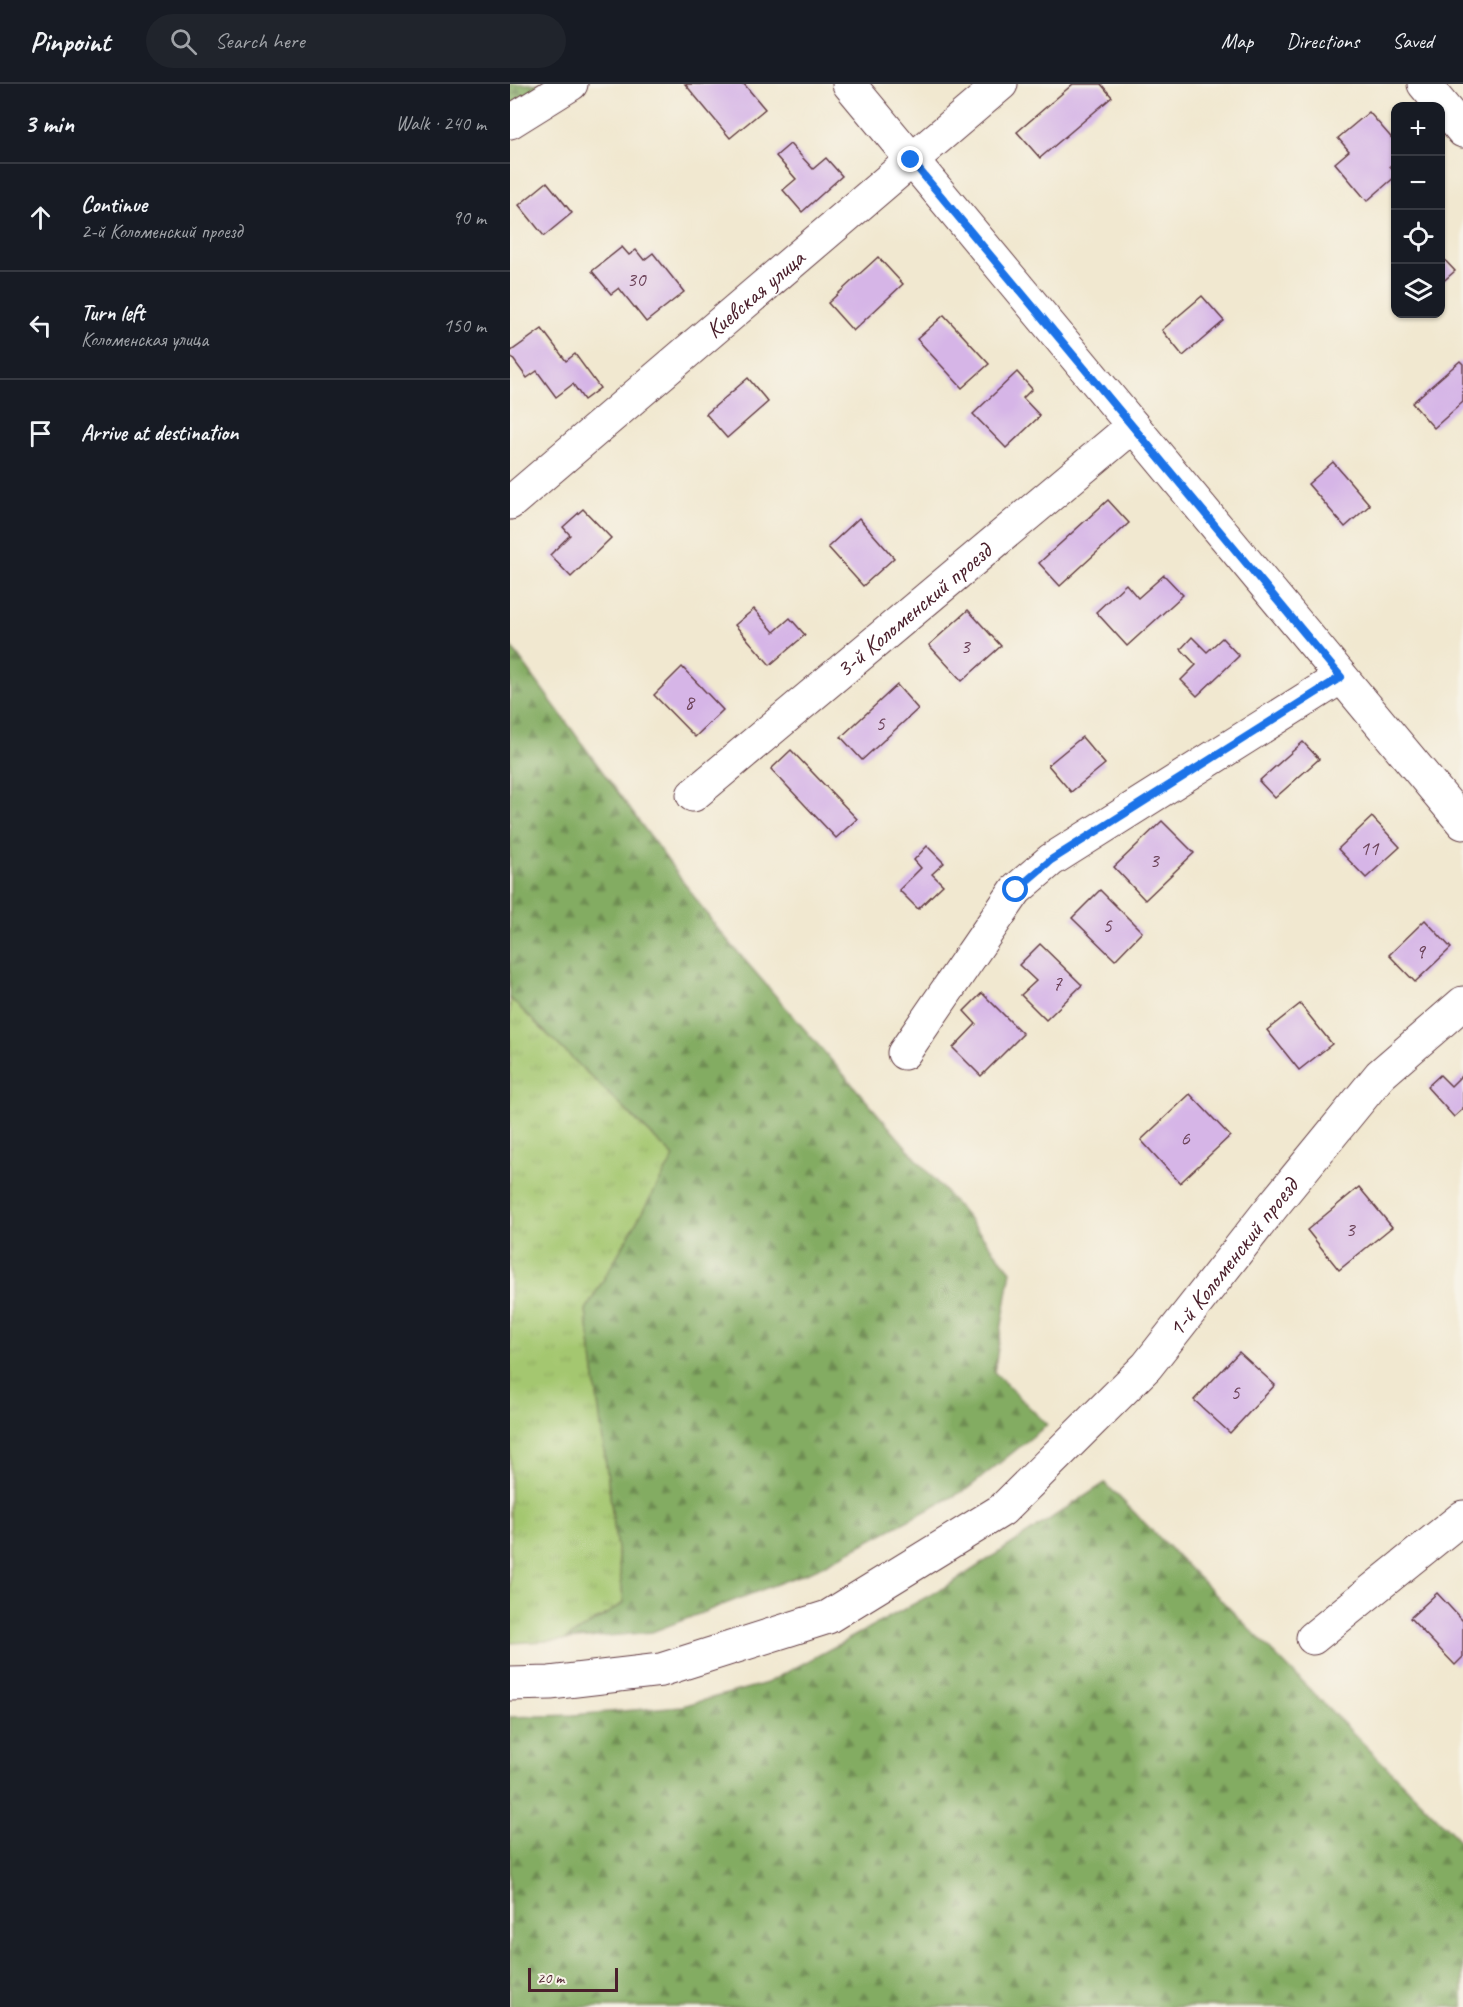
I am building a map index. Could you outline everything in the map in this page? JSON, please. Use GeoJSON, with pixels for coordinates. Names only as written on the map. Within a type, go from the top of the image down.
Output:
{"type":"FeatureCollection","features":[{"type":"Feature","properties":{"kind":"street"},"geometry":{"type":"LineString","coordinates":[[510,122],[571,84]]}},
{"type":"Feature","properties":{"kind":"street"},"geometry":{"type":"LineString","coordinates":[[849,84],[1463,823]]}},
{"type":"Feature","properties":{"kind":"street","name":"Киевская улица"},"geometry":{"type":"LineString","coordinates":[[510,503],[1001,84]]}},
{"type":"Feature","properties":{"kind":"street"},"geometry":{"type":"LineString","coordinates":[[1424,84],[1463,131]]}},
{"type":"Feature","properties":{"kind":"street","name":"3-й Коломенский проезд"},"geometry":{"type":"LineString","coordinates":[[693,795],[1133,426]]}},
{"type":"Feature","properties":{"kind":"street"},"geometry":{"type":"LineString","coordinates":[[904,1053],[1016,890],[1051,860],[1341,677]]}},
{"type":"Feature","properties":{"kind":"street","name":"1-й Коломенский проезд"},"geometry":{"type":"LineString","coordinates":[[510,1684],[550,1683],[661,1670],[828,1617],[1002,1510],[1147,1365],[1380,1075],[1463,1003]]}},
{"type":"Feature","properties":{"kind":"street"},"geometry":{"type":"LineString","coordinates":[[1313,1638],[1463,1517]]}},
{"type":"Feature","properties":{"kind":"green space"},"geometry":{"type":"Polygon","coordinates":[[[510,84],[550,84],[510,108],[510,84]]]}},
{"type":"Feature","properties":{"kind":"green space"},"geometry":{"type":"Polygon","coordinates":[[[510,645],[717,928],[1011,1271],[994,1372],[1047,1425],[967,1489],[816,1569],[652,1632],[565,1640],[624,1603],[586,1310],[674,1157],[510,998],[510,645]]]}},
{"type":"Feature","properties":{"kind":"green space"},"geometry":{"type":"Polygon","coordinates":[[[510,998],[674,1157],[586,1310],[624,1603],[565,1640],[510,1643],[510,998]]]}},
{"type":"Feature","properties":{"kind":"green space"},"geometry":{"type":"Polygon","coordinates":[[[1105,1483],[1463,1844],[1463,2007],[510,2007],[510,1717],[573,1715],[682,1706],[767,1683],[949,1585],[1105,1483]]]}},
{"type":"Feature","properties":{"kind":"building"},"geometry":{"type":"Polygon","coordinates":[[[685,84],[744,84],[765,109],[730,138],[685,84]]]}},
{"type":"Feature","properties":{"kind":"building"},"geometry":{"type":"Polygon","coordinates":[[[1073,84],[1101,84],[1112,97],[1040,158],[1017,132],[1073,84]]]}},
{"type":"Feature","properties":{"kind":"building"},"geometry":{"type":"Polygon","coordinates":[[[1369,112],[1391,137],[1391,180],[1367,201],[1335,163],[1349,151],[1338,138],[1369,112]]]}},
{"type":"Feature","properties":{"kind":"building"},"geometry":{"type":"Polygon","coordinates":[[[790,144],[813,169],[826,158],[842,176],[802,212],[783,190],[796,179],[776,156],[790,144]]]}},
{"type":"Feature","properties":{"kind":"building"},"geometry":{"type":"Polygon","coordinates":[[[547,182],[572,213],[544,236],[519,205],[547,182]]]}},
{"type":"Feature","properties":{"kind":"building"},"geometry":{"type":"Polygon","coordinates":[[[622,247],[629,255],[636,250],[644,260],[653,253],[684,292],[646,322],[619,288],[611,294],[592,271],[622,247]]]}},
{"type":"Feature","properties":{"kind":"building"},"geometry":{"type":"Polygon","coordinates":[[[878,257],[903,284],[853,331],[828,303],[878,257]]]}},
{"type":"Feature","properties":{"kind":"building"},"geometry":{"type":"Polygon","coordinates":[[[1445,260],[1455,271],[1445,280],[1445,260]]]}},
{"type":"Feature","properties":{"kind":"building"},"geometry":{"type":"Polygon","coordinates":[[[1202,296],[1224,321],[1183,356],[1162,330],[1202,296]]]}},
{"type":"Feature","properties":{"kind":"building"},"geometry":{"type":"Polygon","coordinates":[[[944,315],[989,364],[962,388],[917,339],[944,315]]]}},
{"type":"Feature","properties":{"kind":"building"},"geometry":{"type":"Polygon","coordinates":[[[542,329],[566,361],[575,354],[600,388],[584,400],[573,384],[556,397],[537,371],[527,378],[510,352],[542,329]]]}},
{"type":"Feature","properties":{"kind":"building"},"geometry":{"type":"Polygon","coordinates":[[[1460,361],[1463,364],[1463,402],[1434,428],[1412,403],[1460,361]]]}},
{"type":"Feature","properties":{"kind":"building"},"geometry":{"type":"Polygon","coordinates":[[[1017,372],[1032,389],[1023,398],[1040,416],[1006,448],[973,414],[1017,372]]]}},
{"type":"Feature","properties":{"kind":"building"},"geometry":{"type":"Polygon","coordinates":[[[748,378],[768,402],[727,438],[706,414],[748,378]]]}},
{"type":"Feature","properties":{"kind":"building"},"geometry":{"type":"Polygon","coordinates":[[[1333,462],[1370,505],[1345,527],[1308,484],[1333,462]]]}},
{"type":"Feature","properties":{"kind":"building"},"geometry":{"type":"Polygon","coordinates":[[[1108,500],[1129,523],[1060,586],[1039,563],[1108,500]]]}},
{"type":"Feature","properties":{"kind":"building"},"geometry":{"type":"Polygon","coordinates":[[[583,509],[611,538],[571,577],[550,555],[570,535],[563,527],[583,509]]]}},
{"type":"Feature","properties":{"kind":"building"},"geometry":{"type":"Polygon","coordinates":[[[859,518],[894,558],[863,586],[828,547],[859,518]]]}},
{"type":"Feature","properties":{"kind":"building"},"geometry":{"type":"Polygon","coordinates":[[[1164,575],[1183,595],[1127,646],[1096,612],[1126,584],[1138,598],[1164,575]]]}},
{"type":"Feature","properties":{"kind":"building"},"geometry":{"type":"Polygon","coordinates":[[[754,609],[774,632],[790,618],[805,635],[770,665],[735,625],[754,609]]]}},
{"type":"Feature","properties":{"kind":"building"},"geometry":{"type":"Polygon","coordinates":[[[968,610],[1001,646],[962,681],[929,645],[968,610]]]}},
{"type":"Feature","properties":{"kind":"building"},"geometry":{"type":"Polygon","coordinates":[[[1192,637],[1207,652],[1222,638],[1239,656],[1197,696],[1181,680],[1196,665],[1181,649],[1192,637]]]}},
{"type":"Feature","properties":{"kind":"building"},"geometry":{"type":"Polygon","coordinates":[[[682,667],[723,710],[695,737],[654,695],[682,667]]]}},
{"type":"Feature","properties":{"kind":"building"},"geometry":{"type":"Polygon","coordinates":[[[897,685],[918,709],[862,760],[841,737],[897,685]]]}},
{"type":"Feature","properties":{"kind":"building"},"geometry":{"type":"Polygon","coordinates":[[[1082,737],[1105,764],[1071,792],[1048,765],[1082,737]]]}},
{"type":"Feature","properties":{"kind":"building"},"geometry":{"type":"Polygon","coordinates":[[[1303,742],[1319,759],[1275,798],[1259,781],[1303,742]]]}},
{"type":"Feature","properties":{"kind":"building"},"geometry":{"type":"Polygon","coordinates":[[[791,750],[857,819],[836,838],[771,769],[791,750]]]}},
{"type":"Feature","properties":{"kind":"building"},"geometry":{"type":"Polygon","coordinates":[[[1372,817],[1400,847],[1366,878],[1338,849],[1372,817]]]}},
{"type":"Feature","properties":{"kind":"building"},"geometry":{"type":"Polygon","coordinates":[[[1162,821],[1194,853],[1145,900],[1114,867],[1162,821]]]}},
{"type":"Feature","properties":{"kind":"building"},"geometry":{"type":"Polygon","coordinates":[[[927,846],[944,863],[932,874],[943,885],[918,909],[899,890],[921,868],[914,860],[927,846]]]}},
{"type":"Feature","properties":{"kind":"building"},"geometry":{"type":"Polygon","coordinates":[[[1100,890],[1142,932],[1115,960],[1072,918],[1100,890]]]}},
{"type":"Feature","properties":{"kind":"building"},"geometry":{"type":"Polygon","coordinates":[[[1425,920],[1451,948],[1415,982],[1389,955],[1425,920]]]}},
{"type":"Feature","properties":{"kind":"building"},"geometry":{"type":"Polygon","coordinates":[[[1040,944],[1082,985],[1046,1020],[1021,995],[1036,981],[1019,965],[1040,944]]]}},
{"type":"Feature","properties":{"kind":"building"},"geometry":{"type":"Polygon","coordinates":[[[982,993],[1023,1034],[981,1076],[953,1048],[976,1024],[964,1011],[982,993]]]}},
{"type":"Feature","properties":{"kind":"building"},"geometry":{"type":"Polygon","coordinates":[[[1300,1004],[1332,1044],[1299,1070],[1267,1030],[1300,1004]]]}},
{"type":"Feature","properties":{"kind":"building"},"geometry":{"type":"Polygon","coordinates":[[[1463,1074],[1463,1109],[1454,1117],[1427,1087],[1440,1075],[1451,1086],[1463,1074]]]}},
{"type":"Feature","properties":{"kind":"building"},"geometry":{"type":"Polygon","coordinates":[[[1190,1094],[1230,1136],[1180,1183],[1141,1140],[1190,1094]]]}},
{"type":"Feature","properties":{"kind":"building"},"geometry":{"type":"Polygon","coordinates":[[[1359,1187],[1392,1227],[1339,1270],[1307,1230],[1359,1187]]]}},
{"type":"Feature","properties":{"kind":"building"},"geometry":{"type":"Polygon","coordinates":[[[1239,1352],[1275,1385],[1230,1433],[1194,1400],[1239,1352]]]}},
{"type":"Feature","properties":{"kind":"building"},"geometry":{"type":"Polygon","coordinates":[[[1437,1593],[1463,1621],[1463,1657],[1455,1665],[1410,1618],[1437,1593]]]}},
{"type":"Feature","properties":{"kind":"route"},"geometry":{"type":"LineString","coordinates":[[911,160],[1341,677],[1051,860],[1016,890]]}}]}
